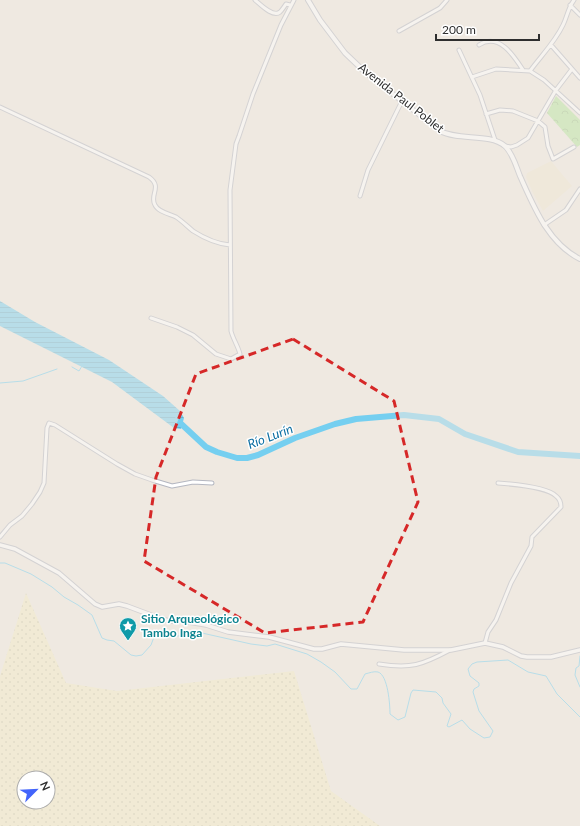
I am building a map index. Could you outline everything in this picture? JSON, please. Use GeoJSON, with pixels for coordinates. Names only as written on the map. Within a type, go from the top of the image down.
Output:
{"type":"FeatureCollection","features":[{"type":"Feature","properties":{"kind":"main road","name":"Avenida Paul Poblet"},"geometry":{"type":"LineString","coordinates":[[308,0],[320,20],[345,53],[366,73],[444,133],[495,140],[504,146],[511,154],[527,192],[544,225],[553,237],[580,259]]}},
{"type":"Feature","properties":{"kind":"street"},"geometry":{"type":"LineString","coordinates":[[255,0],[276,14],[280,12],[286,4],[290,5]]}},
{"type":"Feature","properties":{"kind":"street"},"geometry":{"type":"LineString","coordinates":[[151,318],[177,327],[193,335],[216,354],[232,359],[240,354],[231,331],[230,190],[236,144],[281,25],[290,5],[294,0]]}},
{"type":"Feature","properties":{"kind":"street"},"geometry":{"type":"LineString","coordinates":[[399,31],[440,8],[447,0]]}},
{"type":"Feature","properties":{"kind":"street"},"geometry":{"type":"LineString","coordinates":[[530,71],[551,45],[562,26],[570,5],[574,0]]}},
{"type":"Feature","properties":{"kind":"street"},"geometry":{"type":"LineString","coordinates":[[570,5],[580,16]]}},
{"type":"Feature","properties":{"kind":"street"},"geometry":{"type":"LineString","coordinates":[[479,45],[488,41],[499,43],[518,62],[523,70]]}},
{"type":"Feature","properties":{"kind":"street"},"geometry":{"type":"LineString","coordinates":[[551,45],[580,78]]}},
{"type":"Feature","properties":{"kind":"street"},"geometry":{"type":"LineString","coordinates":[[459,50],[472,77],[495,140]]}},
{"type":"Feature","properties":{"kind":"street"},"geometry":{"type":"LineString","coordinates":[[472,77],[496,69],[530,71],[556,90],[579,110]]}},
{"type":"Feature","properties":{"kind":"street"},"geometry":{"type":"LineString","coordinates":[[504,146],[517,145],[528,138],[556,90],[572,69]]}},
{"type":"Feature","properties":{"kind":"street"},"geometry":{"type":"LineString","coordinates":[[360,196],[368,170],[402,101]]}},
{"type":"Feature","properties":{"kind":"street"},"geometry":{"type":"LineString","coordinates":[[0,107],[149,177],[155,182],[156,186],[154,205],[176,217],[194,231],[221,244],[230,246]]}},
{"type":"Feature","properties":{"kind":"street"},"geometry":{"type":"LineString","coordinates":[[486,114],[500,110],[513,110],[538,121],[545,127],[548,146],[553,158],[574,148]]}},
{"type":"Feature","properties":{"kind":"street"},"geometry":{"type":"LineString","coordinates":[[544,225],[566,210],[580,189]]}},
{"type":"Feature","properties":{"kind":"street"},"geometry":{"type":"LineString","coordinates":[[0,537],[32,504],[44,483],[47,428],[49,424],[56,425],[135,474],[172,486],[193,482],[212,483]]}},
{"type":"Feature","properties":{"kind":"street"},"geometry":{"type":"LineString","coordinates":[[485,644],[488,632],[496,620],[511,583],[531,546],[532,537],[561,507],[561,502],[550,492],[523,486],[498,483]]}},
{"type":"Feature","properties":{"kind":"street"},"geometry":{"type":"LineString","coordinates":[[0,545],[15,549],[59,573],[95,604],[102,607],[119,604],[169,621],[183,621],[206,625],[228,632],[269,637],[314,649],[322,649],[342,644],[404,650],[451,650],[485,644],[503,647],[521,656],[527,657],[551,657],[580,650]]}},
{"type":"Feature","properties":{"kind":"street"},"geometry":{"type":"LineString","coordinates":[[379,664],[398,667],[412,666],[433,660],[451,650]]}},
{"type":"Feature","properties":{"kind":"highlighted area"},"geometry":{"type":"Polygon","coordinates":[[[293,339],[394,401],[418,502],[363,622],[265,633],[144,561],[156,477],[196,374],[293,339]]]}},
{"type":"Feature","properties":{"kind":"shaded area"},"geometry":{"type":"Polygon","coordinates":[[[551,161],[572,186],[543,211],[526,177],[527,173],[551,161]]]}},
{"type":"Feature","properties":{"kind":"sand"},"geometry":{"type":"Polygon","coordinates":[[[26,593],[66,683],[117,691],[294,671],[331,791],[380,826],[0,826],[0,676],[26,593]]]}},
{"type":"Feature","properties":{"kind":"green space"},"geometry":{"type":"Polygon","coordinates":[[[556,96],[580,120],[580,145],[577,147],[547,113],[556,96]]]}},
{"type":"Feature","properties":{"kind":"water"},"geometry":{"type":"Polygon","coordinates":[[[0,301],[35,322],[109,360],[163,396],[180,411],[184,418],[181,429],[174,428],[112,382],[0,326],[0,301]]]}},
{"type":"Feature","properties":{"kind":"waterway"},"geometry":{"type":"LineString","coordinates":[[72,367],[79,371],[82,366]]}},
{"type":"Feature","properties":{"kind":"waterway"},"geometry":{"type":"LineString","coordinates":[[0,383],[23,381],[57,369]]}},
{"type":"Feature","properties":{"kind":"waterway","name":"Río Lurín"},"geometry":{"type":"LineString","coordinates":[[177,420],[206,447],[237,458],[247,458],[258,455],[295,438],[335,424],[356,419],[404,415],[439,419],[465,434],[518,452],[580,456]]}},
{"type":"Feature","properties":{"kind":"waterway"},"geometry":{"type":"LineString","coordinates":[[0,563],[5,563],[31,574],[78,605],[92,615],[102,638],[114,641],[131,655],[142,655],[151,645],[154,637],[159,634],[178,636],[202,633],[251,644],[267,646],[275,644],[307,654],[321,662],[335,672],[351,689],[357,689],[365,674],[378,672],[381,674],[386,684],[390,714],[398,720],[405,717],[413,690],[436,692],[442,698],[443,703],[451,714],[447,726],[449,727],[462,720],[470,729],[484,738],[490,737],[493,731],[479,711],[473,692],[474,689],[479,686],[479,683],[470,676],[468,669],[472,664],[477,662],[508,660],[528,672],[546,676],[557,694],[580,717]]}},
{"type":"Feature","properties":{"kind":"waterway"},"geometry":{"type":"LineString","coordinates":[[580,656],[579,666],[576,668],[575,675],[580,687]]}},
{"type":"Feature","properties":{"kind":"place","name":"Sitio Arqueológico Tambo Inga"},"geometry":{"type":"Point","coordinates":[128,641]}}]}
